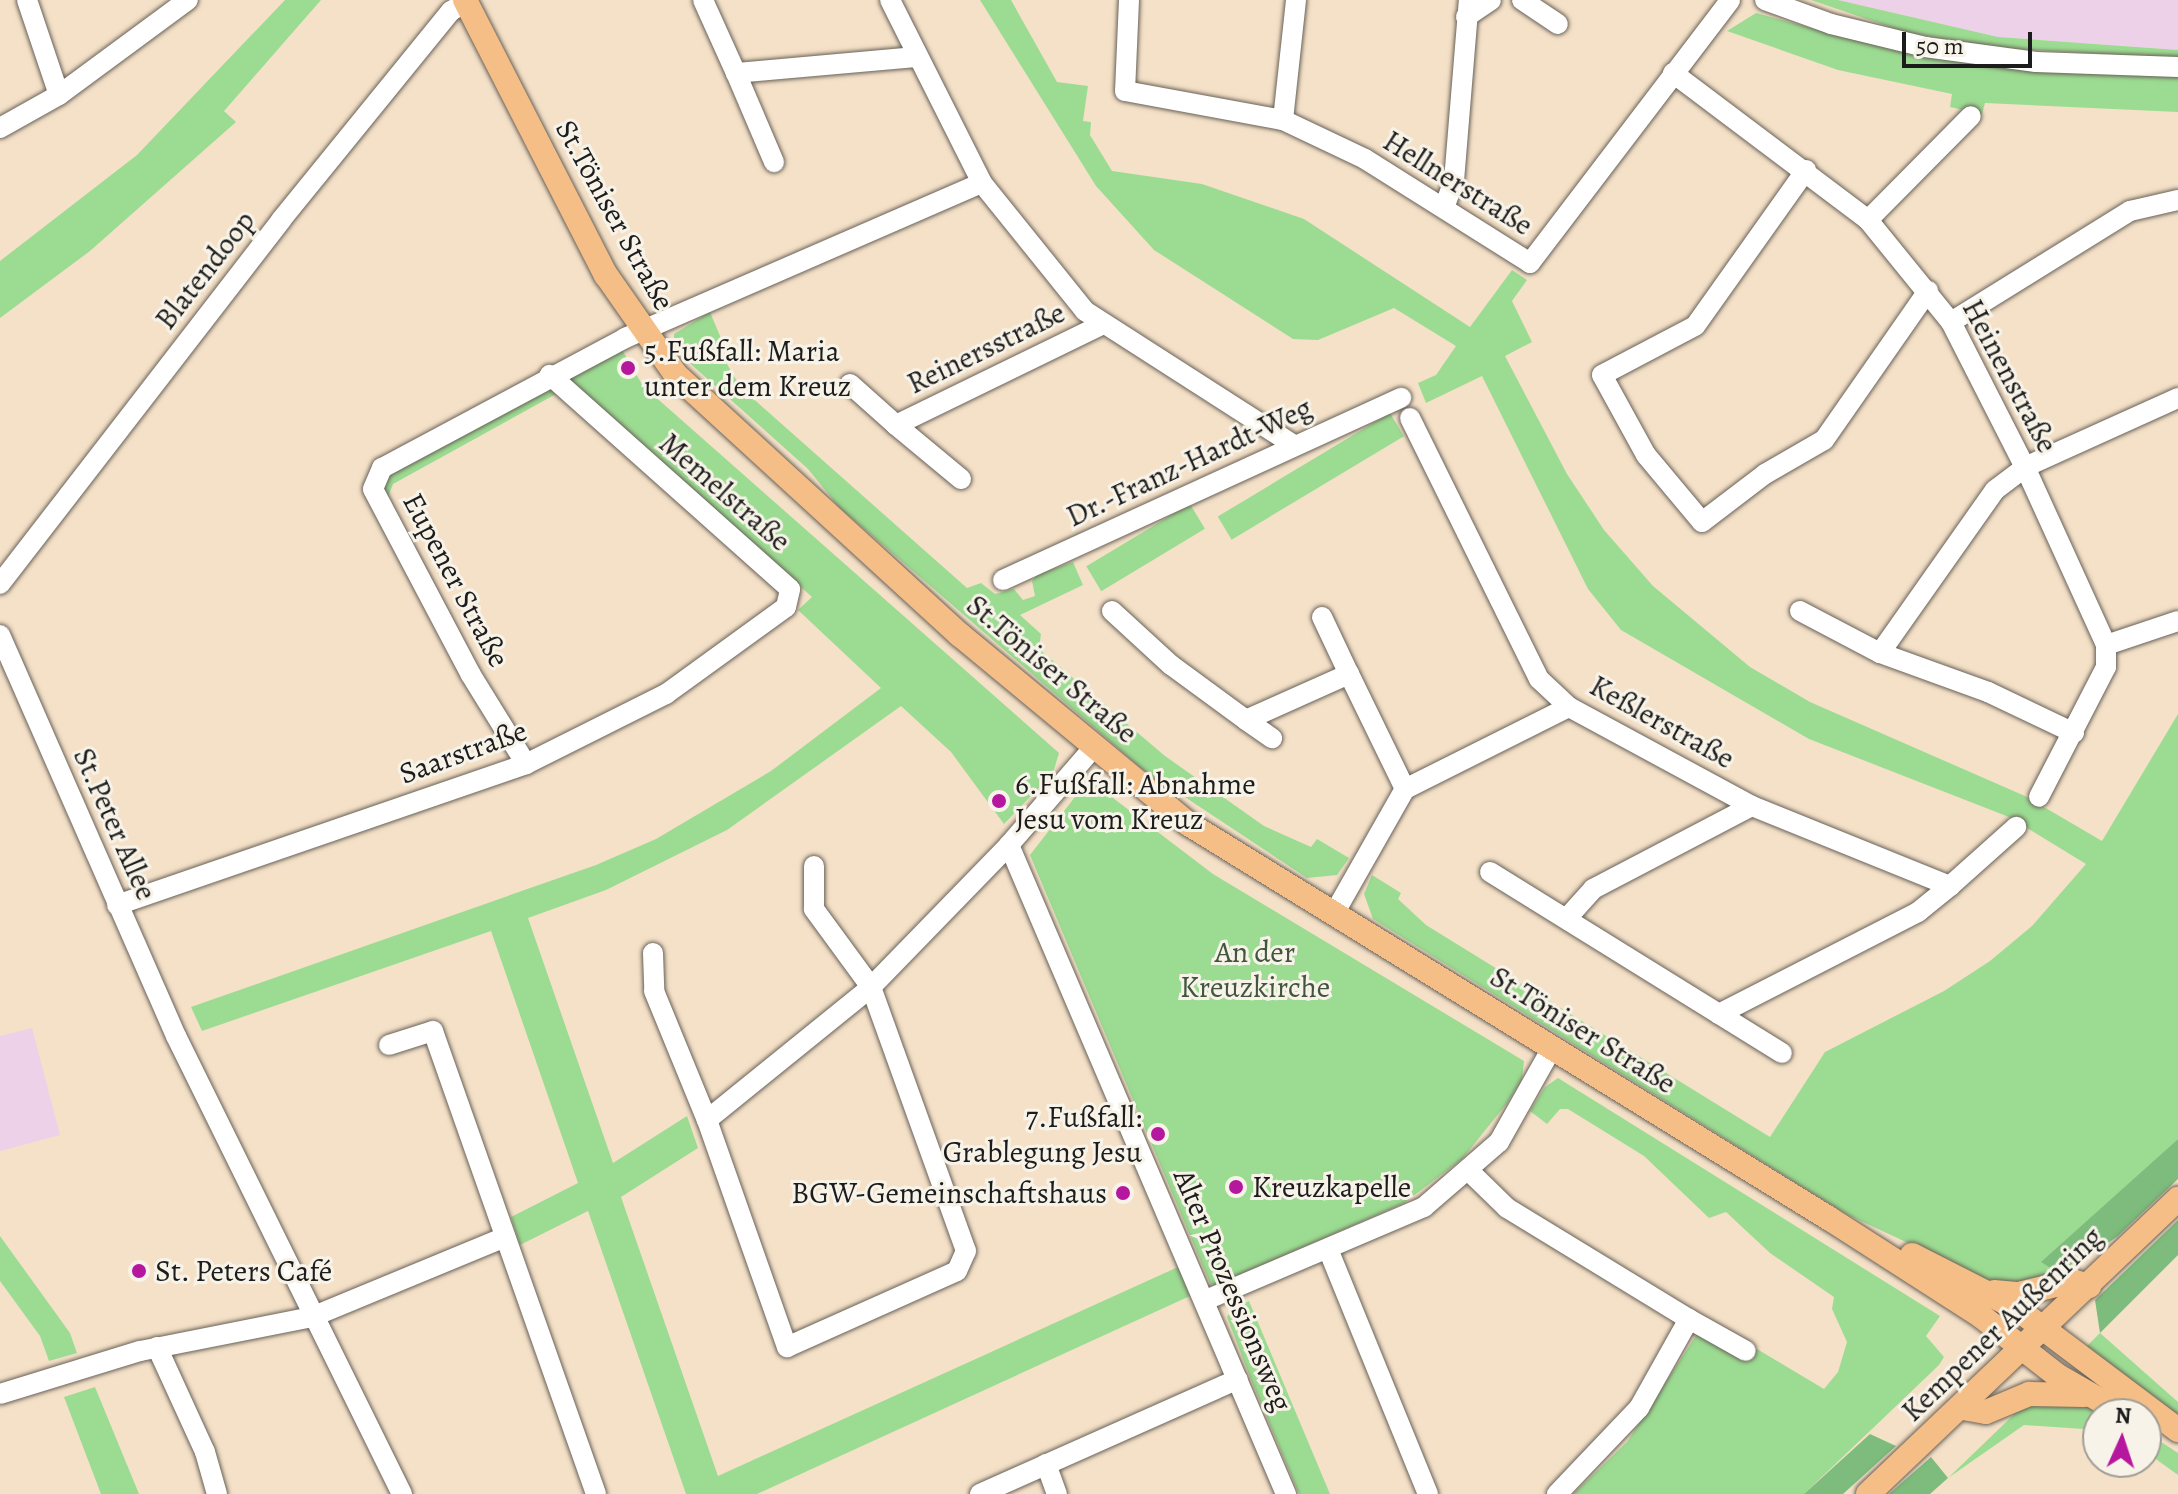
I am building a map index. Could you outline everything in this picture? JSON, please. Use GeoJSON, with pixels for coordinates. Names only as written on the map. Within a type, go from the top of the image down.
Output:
{"type":"FeatureCollection","features":[{"type":"Feature","properties":{"kind":"main road","name":"St.Töniser Straße"},"geometry":{"type":"LineString","coordinates":[[465,1],[502,65],[564,200],[643,332],[685,383],[960,635],[1187,823],[1830,1219],[2095,1398]]}},
{"type":"Feature","properties":{"kind":"main road","name":"Kempener Außenring"},"geometry":{"type":"LineString","coordinates":[[1868,1494],[1963,1408],[2178,1199]]}},
{"type":"Feature","properties":{"kind":"main road","name":"St.Töniser Straße"},"geometry":{"type":"LineString","coordinates":[[1830,1219],[1985,1291],[2044,1328],[2178,1430]]}},
{"type":"Feature","properties":{"kind":"main road"},"geometry":{"type":"LineString","coordinates":[[1985,1291],[2019,1294],[2072,1281],[2089,1286]]}},
{"type":"Feature","properties":{"kind":"main road"},"geometry":{"type":"LineString","coordinates":[[1963,1408],[1986,1412],[2029,1394],[2091,1396]]}},
{"type":"Feature","properties":{"kind":"street"},"geometry":{"type":"LineString","coordinates":[[27,0],[59,95]]}},
{"type":"Feature","properties":{"kind":"street"},"geometry":{"type":"LineString","coordinates":[[0,128],[59,95],[188,0]]}},
{"type":"Feature","properties":{"kind":"street"},"geometry":{"type":"LineString","coordinates":[[703,0],[774,162]]}},
{"type":"Feature","properties":{"kind":"street"},"geometry":{"type":"LineString","coordinates":[[890,0],[982,183],[1085,311],[1294,445]]}},
{"type":"Feature","properties":{"kind":"street","name":"Hellnerstraße"},"geometry":{"type":"LineString","coordinates":[[1129,0],[1125,91],[1283,120],[1365,159],[1530,263],[1730,0]]}},
{"type":"Feature","properties":{"kind":"street"},"geometry":{"type":"LineString","coordinates":[[1283,120],[1296,0]]}},
{"type":"Feature","properties":{"kind":"street"},"geometry":{"type":"LineString","coordinates":[[1444,208],[1454,181],[1467,9],[1491,0]]}},
{"type":"Feature","properties":{"kind":"street"},"geometry":{"type":"LineString","coordinates":[[1522,0],[1558,24]]}},
{"type":"Feature","properties":{"kind":"street"},"geometry":{"type":"LineString","coordinates":[[1765,0],[1831,24],[1939,49],[2036,62],[2178,67]]}},
{"type":"Feature","properties":{"kind":"street","name":"Blatendoop"},"geometry":{"type":"LineString","coordinates":[[0,584],[281,220],[451,11],[465,1]]}},
{"type":"Feature","properties":{"kind":"street"},"geometry":{"type":"LineString","coordinates":[[736,73],[917,57]]}},
{"type":"Feature","properties":{"kind":"street","name":"Heinenstraße"},"geometry":{"type":"LineString","coordinates":[[1673,73],[1806,170],[1868,220],[1928,291],[1951,322],[2025,467],[2106,645]]}},
{"type":"Feature","properties":{"kind":"street"},"geometry":{"type":"LineString","coordinates":[[1868,220],[1971,116]]}},
{"type":"Feature","properties":{"kind":"street"},"geometry":{"type":"LineString","coordinates":[[1806,170],[1695,326],[1602,375],[1646,455],[1702,522],[1765,474],[1824,440],[1928,291]]}},
{"type":"Feature","properties":{"kind":"street","name":"Eupener Straße"},"geometry":{"type":"LineString","coordinates":[[526,764],[471,675],[373,489],[382,468],[550,375],[982,183]]}},
{"type":"Feature","properties":{"kind":"street"},"geometry":{"type":"LineString","coordinates":[[1951,322],[2130,211],[2178,200]]}},
{"type":"Feature","properties":{"kind":"street","name":"Reinersstraße"},"geometry":{"type":"LineString","coordinates":[[896,425],[1103,324]]}},
{"type":"Feature","properties":{"kind":"street","name":"Memelstraße"},"geometry":{"type":"LineString","coordinates":[[550,375],[790,589]]}},
{"type":"Feature","properties":{"kind":"street","name":"Reinersstraße"},"geometry":{"type":"LineString","coordinates":[[850,384],[961,479]]}},
{"type":"Feature","properties":{"kind":"street","name":"Dr.-Franz-Hardt-Weg"},"geometry":{"type":"LineString","coordinates":[[1003,580],[1401,398]]}},
{"type":"Feature","properties":{"kind":"street"},"geometry":{"type":"LineString","coordinates":[[1880,653],[1995,490],[2025,467],[2178,398]]}},
{"type":"Feature","properties":{"kind":"street","name":"Keßlerstraße"},"geometry":{"type":"LineString","coordinates":[[1410,418],[1539,679],[1569,707],[1752,806],[1950,886]]}},
{"type":"Feature","properties":{"kind":"street","name":"Saarstraße"},"geometry":{"type":"LineString","coordinates":[[117,905],[526,764],[666,694],[786,607],[790,589]]}},
{"type":"Feature","properties":{"kind":"street"},"geometry":{"type":"LineString","coordinates":[[1112,611],[1171,665],[1272,738]]}},
{"type":"Feature","properties":{"kind":"street"},"geometry":{"type":"LineString","coordinates":[[1800,611],[1880,653],[1988,692],[2074,733]]}},
{"type":"Feature","properties":{"kind":"street"},"geometry":{"type":"LineString","coordinates":[[1322,617],[1405,789]]}},
{"type":"Feature","properties":{"kind":"street"},"geometry":{"type":"LineString","coordinates":[[2039,797],[2106,667],[2106,645],[2178,621]]}},
{"type":"Feature","properties":{"kind":"street","name":"St.Peter Allee"},"geometry":{"type":"LineString","coordinates":[[0,635],[5,660],[176,1036],[402,1494]]}},
{"type":"Feature","properties":{"kind":"street"},"geometry":{"type":"LineString","coordinates":[[1246,720],[1349,674]]}},
{"type":"Feature","properties":{"kind":"street"},"geometry":{"type":"LineString","coordinates":[[1335,912],[1405,789],[1569,707]]}},
{"type":"Feature","properties":{"kind":"street"},"geometry":{"type":"LineString","coordinates":[[707,1120],[871,987],[1009,845],[1093,748]]}},
{"type":"Feature","properties":{"kind":"street"},"geometry":{"type":"LineString","coordinates":[[1568,917],[1593,889],[1752,806]]}},
{"type":"Feature","properties":{"kind":"street"},"geometry":{"type":"LineString","coordinates":[[1719,1014],[1918,912],[2016,827]]}},
{"type":"Feature","properties":{"kind":"street","name":"Alter Prozessionsweg"},"geometry":{"type":"LineString","coordinates":[[1009,845],[1206,1300],[1286,1494]]}},
{"type":"Feature","properties":{"kind":"street"},"geometry":{"type":"LineString","coordinates":[[653,953],[654,991],[707,1120],[787,1347],[957,1271],[966,1251],[871,987],[814,909],[814,866]]}},
{"type":"Feature","properties":{"kind":"street"},"geometry":{"type":"LineString","coordinates":[[1490,872],[1568,917],[1782,1053]]}},
{"type":"Feature","properties":{"kind":"street"},"geometry":{"type":"LineString","coordinates":[[389,1045],[433,1031],[596,1494]]}},
{"type":"Feature","properties":{"kind":"street"},"geometry":{"type":"LineString","coordinates":[[1206,1300],[1424,1207],[1499,1142],[1552,1048]]}},
{"type":"Feature","properties":{"kind":"street"},"geometry":{"type":"LineString","coordinates":[[1468,1170],[1507,1208],[1746,1351]]}},
{"type":"Feature","properties":{"kind":"street"},"geometry":{"type":"LineString","coordinates":[[0,1394],[66,1369],[157,1347],[312,1317],[505,1237]]}},
{"type":"Feature","properties":{"kind":"street"},"geometry":{"type":"LineString","coordinates":[[1328,1249],[1428,1494]]}},
{"type":"Feature","properties":{"kind":"street"},"geometry":{"type":"LineString","coordinates":[[1557,1494],[1639,1408],[1689,1319]]}},
{"type":"Feature","properties":{"kind":"street"},"geometry":{"type":"LineString","coordinates":[[157,1347],[205,1452],[217,1494]]}},
{"type":"Feature","properties":{"kind":"street"},"geometry":{"type":"LineString","coordinates":[[980,1494],[1238,1379]]}},
{"type":"Feature","properties":{"kind":"street"},"geometry":{"type":"LineString","coordinates":[[1046,1464],[1057,1494]]}},
{"type":"Feature","properties":{"kind":"shaded area"},"geometry":{"type":"Polygon","coordinates":[[[1838,0],[2178,0],[2178,50],[1998,37],[1838,0]]]}},
{"type":"Feature","properties":{"kind":"shaded area"},"geometry":{"type":"Polygon","coordinates":[[[32,1028],[60,1135],[0,1151],[0,1036],[32,1028]]]}},
{"type":"Feature","properties":{"kind":"green space"},"geometry":{"type":"Polygon","coordinates":[[[285,0],[321,0],[224,111],[236,122],[90,251],[0,318],[0,261],[137,155],[285,0]]]}},
{"type":"Feature","properties":{"kind":"green space"},"geometry":{"type":"Polygon","coordinates":[[[980,0],[1011,0],[1057,82],[1088,86],[1083,121],[1091,122],[1090,135],[1112,171],[1202,184],[1304,219],[1470,327],[1512,270],[1527,280],[1512,301],[1532,342],[1505,356],[1567,474],[1604,530],[1653,586],[1750,667],[1810,702],[2025,796],[2102,841],[2178,714],[2178,1139],[2042,1262],[2062,1275],[2051,1281],[1996,1284],[1848,1215],[1373,919],[1364,894],[1372,875],[1401,893],[1398,899],[1426,925],[1770,1137],[1825,1052],[1944,991],[1990,961],[2032,926],[2086,864],[2009,817],[1809,739],[1621,630],[1588,589],[1482,376],[1426,403],[1418,383],[1436,375],[1456,346],[1394,308],[1318,340],[1293,339],[1154,250],[1096,186],[980,0]]]}},
{"type":"Feature","properties":{"kind":"green space"},"geometry":{"type":"Polygon","coordinates":[[[1811,0],[1838,0],[1998,37],[2178,50],[2178,58],[1996,48],[1905,32],[1811,0]]]}},
{"type":"Feature","properties":{"kind":"green space"},"geometry":{"type":"Polygon","coordinates":[[[1756,13],[1894,50],[1992,64],[2178,75],[2178,112],[1985,103],[1982,114],[1950,107],[1952,94],[1838,70],[1727,31],[1756,13]]]}},
{"type":"Feature","properties":{"kind":"green space"},"geometry":{"type":"Polygon","coordinates":[[[710,312],[725,348],[720,352],[741,388],[967,588],[981,583],[995,594],[1014,589],[1023,600],[1035,596],[1032,581],[1037,575],[1073,562],[1083,585],[1020,615],[1041,634],[1039,649],[1165,756],[1264,826],[1311,847],[1317,839],[1349,858],[1337,875],[1307,878],[1141,768],[839,507],[808,469],[674,349],[674,334],[710,312]]]}},
{"type":"Feature","properties":{"kind":"green space"},"geometry":{"type":"Polygon","coordinates":[[[621,348],[643,386],[1059,753],[1053,773],[1004,824],[951,752],[901,706],[727,830],[606,890],[528,918],[613,1163],[687,1116],[698,1148],[621,1197],[718,1476],[1178,1267],[1190,1296],[757,1494],[686,1494],[588,1211],[520,1245],[511,1217],[578,1183],[491,931],[202,1031],[191,1007],[596,865],[656,839],[771,771],[881,688],[798,610],[812,597],[566,378],[621,348]]]}},
{"type":"Feature","properties":{"kind":"green space"},"geometry":{"type":"Polygon","coordinates":[[[549,387],[556,394],[393,484],[387,500],[382,490],[389,476],[549,387]]]}},
{"type":"Feature","properties":{"kind":"green space"},"geometry":{"type":"Polygon","coordinates":[[[1390,413],[1404,436],[1232,540],[1218,517],[1390,413]]]}},
{"type":"Feature","properties":{"kind":"green space"},"geometry":{"type":"Polygon","coordinates":[[[1190,504],[1205,529],[1101,591],[1086,566],[1190,504]]]}},
{"type":"Feature","properties":{"kind":"green space","name":"An der Kreuzkirche"},"geometry":{"type":"Polygon","coordinates":[[[1096,785],[1213,874],[1524,1061],[1522,1079],[1508,1102],[1462,1159],[1404,1203],[1215,1286],[1210,1283],[1030,855],[1078,793],[1096,785]]]}},
{"type":"Feature","properties":{"kind":"green space"},"geometry":{"type":"Polygon","coordinates":[[[1558,1078],[1940,1316],[1926,1336],[1944,1357],[1939,1365],[1804,1494],[1573,1494],[1627,1442],[1699,1331],[1748,1362],[1757,1349],[1824,1389],[1838,1372],[1847,1342],[1832,1309],[1834,1297],[1770,1253],[1726,1212],[1709,1218],[1644,1156],[1568,1109],[1560,1109],[1547,1124],[1530,1111],[1545,1087],[1558,1078]]]}},
{"type":"Feature","properties":{"kind":"green space"},"geometry":{"type":"Polygon","coordinates":[[[2178,1139],[2178,1179],[2118,1236],[2062,1275],[2041,1262],[2178,1139]]]}},
{"type":"Feature","properties":{"kind":"green space"},"geometry":{"type":"Polygon","coordinates":[[[2178,1220],[2178,1255],[2100,1333],[2095,1300],[2178,1220]]]}},
{"type":"Feature","properties":{"kind":"green space"},"geometry":{"type":"Polygon","coordinates":[[[0,1236],[70,1333],[77,1353],[49,1361],[40,1336],[0,1281],[0,1236]]]}},
{"type":"Feature","properties":{"kind":"green space"},"geometry":{"type":"Polygon","coordinates":[[[1249,1301],[1330,1494],[1299,1494],[1227,1317],[1232,1308],[1249,1301]]]}},
{"type":"Feature","properties":{"kind":"green space"},"geometry":{"type":"Polygon","coordinates":[[[2100,1333],[2178,1402],[2178,1417],[2162,1405],[2162,1398],[2153,1398],[2086,1347],[2100,1333]]]}},
{"type":"Feature","properties":{"kind":"green space"},"geometry":{"type":"Polygon","coordinates":[[[95,1387],[139,1494],[101,1494],[64,1397],[95,1387]]]}},
{"type":"Feature","properties":{"kind":"green space"},"geometry":{"type":"Polygon","coordinates":[[[2030,1399],[2071,1400],[2082,1404],[2082,1429],[2024,1425],[1948,1478],[2030,1399]]]}},
{"type":"Feature","properties":{"kind":"green space"},"geometry":{"type":"Polygon","coordinates":[[[1870,1434],[1896,1446],[1843,1494],[1804,1494],[1870,1434]]]}},
{"type":"Feature","properties":{"kind":"green space"},"geometry":{"type":"Polygon","coordinates":[[[2162,1442],[2178,1453],[2178,1475],[2162,1464],[2162,1442]]]}},
{"type":"Feature","properties":{"kind":"green space"},"geometry":{"type":"Polygon","coordinates":[[[1931,1457],[1948,1478],[1930,1494],[1889,1494],[1931,1457]]]}},
{"type":"Feature","properties":{"kind":"place","name":"5.Fußfall: Maria unter dem Kreuz"},"geometry":{"type":"Point","coordinates":[628,368]}},
{"type":"Feature","properties":{"kind":"place","name":"6.Fußfall: Abnahme Jesu vom Kreuz"},"geometry":{"type":"Point","coordinates":[999,801]}},
{"type":"Feature","properties":{"kind":"place","name":"7.Fußfall: Grablegung Jesu"},"geometry":{"type":"Point","coordinates":[1158,1134]}},
{"type":"Feature","properties":{"kind":"place","name":"Kreuzkapelle"},"geometry":{"type":"Point","coordinates":[1236,1187]}},
{"type":"Feature","properties":{"kind":"place","name":"BGW-Gemeinschaftshaus"},"geometry":{"type":"Point","coordinates":[1123,1193]}},
{"type":"Feature","properties":{"kind":"place","name":"St. Peters Café"},"geometry":{"type":"Point","coordinates":[139,1271]}}]}
